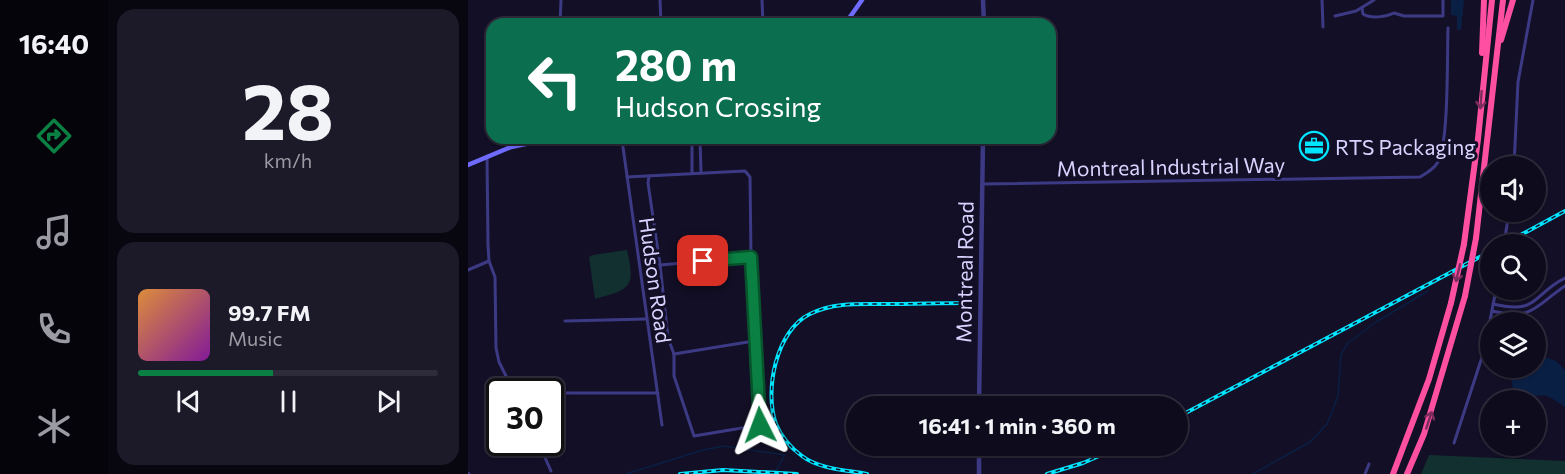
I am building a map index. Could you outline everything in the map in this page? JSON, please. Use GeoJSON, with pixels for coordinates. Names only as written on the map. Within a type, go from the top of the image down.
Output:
{"type":"FeatureCollection","features":[{"type":"Feature","properties":{"kind":"highway"},"geometry":{"type":"LineString","coordinates":[[1483,78],[1484,0]]}},
{"type":"Feature","properties":{"kind":"highway"},"geometry":{"type":"LineString","coordinates":[[1393,474],[1429,379],[1451,303],[1464,244],[1477,149],[1492,0]]}},
{"type":"Feature","properties":{"kind":"highway"},"geometry":{"type":"LineString","coordinates":[[1407,474],[1424,434],[1465,296],[1476,238],[1503,0]]}},
{"type":"Feature","properties":{"kind":"highway"},"geometry":{"type":"LineString","coordinates":[[1497,49],[1508,22],[1513,0]]}},
{"type":"Feature","properties":{"kind":"main road"},"geometry":{"type":"LineString","coordinates":[[848,18],[862,0]]}},
{"type":"Feature","properties":{"kind":"main road"},"geometry":{"type":"LineString","coordinates":[[468,165],[524,144]]}},
{"type":"Feature","properties":{"kind":"street"},"geometry":{"type":"LineString","coordinates":[[560,18],[561,0]]}},
{"type":"Feature","properties":{"kind":"street"},"geometry":{"type":"LineString","coordinates":[[660,0],[660,18]]}},
{"type":"Feature","properties":{"kind":"street"},"geometry":{"type":"LineString","coordinates":[[762,0],[762,18]]}},
{"type":"Feature","properties":{"kind":"street"},"geometry":{"type":"LineString","coordinates":[[983,0],[984,18]]}},
{"type":"Feature","properties":{"kind":"street"},"geometry":{"type":"LineString","coordinates":[[1322,0],[1323,27]]}},
{"type":"Feature","properties":{"kind":"street"},"geometry":{"type":"LineString","coordinates":[[1335,16],[1362,8],[1374,0]]}},
{"type":"Feature","properties":{"kind":"street"},"geometry":{"type":"LineString","coordinates":[[1362,8],[1366,16],[1388,17],[1394,13],[1404,16],[1443,16],[1443,0]]}},
{"type":"Feature","properties":{"kind":"street"},"geometry":{"type":"LineString","coordinates":[[1514,156],[1518,82],[1533,0]]}},
{"type":"Feature","properties":{"kind":"street","name":"Montreal Industrial Way"},"geometry":{"type":"LineString","coordinates":[[982,184],[1420,177],[1437,164],[1441,154],[1448,72],[1448,28]]}},
{"type":"Feature","properties":{"kind":"street","name":"Hudson Road"},"geometry":{"type":"LineString","coordinates":[[623,144],[662,424]]}},
{"type":"Feature","properties":{"kind":"street"},"geometry":{"type":"LineString","coordinates":[[692,144],[692,173]]}},
{"type":"Feature","properties":{"kind":"street"},"geometry":{"type":"LineString","coordinates":[[700,144],[701,173]]}},
{"type":"Feature","properties":{"kind":"street","name":"Montreal Road"},"geometry":{"type":"LineString","coordinates":[[979,396],[983,144]]}},
{"type":"Feature","properties":{"kind":"street"},"geometry":{"type":"LineString","coordinates":[[487,156],[489,261],[495,277],[495,322],[499,362],[507,378]]}},
{"type":"Feature","properties":{"kind":"street"},"geometry":{"type":"LineString","coordinates":[[627,177],[745,171],[750,177],[754,341],[760,425],[694,436],[674,376],[674,354],[668,338],[648,183],[649,176]]}},
{"type":"Feature","properties":{"kind":"street"},"geometry":{"type":"LineString","coordinates":[[660,265],[751,257]]}},
{"type":"Feature","properties":{"kind":"street"},"geometry":{"type":"LineString","coordinates":[[468,270],[489,261]]}},
{"type":"Feature","properties":{"kind":"street"},"geometry":{"type":"LineString","coordinates":[[703,261],[705,277]]}},
{"type":"Feature","properties":{"kind":"street"},"geometry":{"type":"LineString","coordinates":[[1493,304],[1523,308],[1565,278]]}},
{"type":"Feature","properties":{"kind":"street"},"geometry":{"type":"LineString","coordinates":[[1492,311],[1508,315],[1526,313],[1541,306],[1565,286]]}},
{"type":"Feature","properties":{"kind":"street"},"geometry":{"type":"LineString","coordinates":[[1454,443],[1484,351],[1494,300]]}},
{"type":"Feature","properties":{"kind":"street"},"geometry":{"type":"LineString","coordinates":[[565,321],[646,319]]}},
{"type":"Feature","properties":{"kind":"street"},"geometry":{"type":"LineString","coordinates":[[674,354],[754,341]]}},
{"type":"Feature","properties":{"kind":"street"},"geometry":{"type":"LineString","coordinates":[[564,393],[658,393]]}},
{"type":"Feature","properties":{"kind":"street"},"geometry":{"type":"LineString","coordinates":[[544,456],[551,471]]}},
{"type":"Feature","properties":{"kind":"street"},"geometry":{"type":"LineString","coordinates":[[979,456],[979,474]]}},
{"type":"Feature","properties":{"kind":"street"},"geometry":{"type":"LineString","coordinates":[[1365,474],[1369,464]]}},
{"type":"Feature","properties":{"kind":"green space"},"geometry":{"type":"Polygon","coordinates":[[[627,250],[631,272],[628,285],[617,292],[595,299],[589,257],[627,250]]]}},
{"type":"Feature","properties":{"kind":"green space"},"geometry":{"type":"Polygon","coordinates":[[[1429,455],[1565,461],[1565,474],[1421,474],[1429,455]]]}},
{"type":"Feature","properties":{"kind":"water"},"geometry":{"type":"Polygon","coordinates":[[[1451,0],[1464,0],[1461,30],[1457,30],[1457,16],[1451,15],[1451,0]]]}},
{"type":"Feature","properties":{"kind":"water"},"geometry":{"type":"Polygon","coordinates":[[[1546,358],[1556,361],[1565,370],[1565,407],[1546,396],[1546,390],[1513,390],[1509,378],[1546,378],[1546,358]]]}},
{"type":"Feature","properties":{"kind":"waterway"},"geometry":{"type":"LineString","coordinates":[[1253,474],[1310,442],[1327,424],[1338,396],[1341,354],[1348,343],[1376,322],[1428,291]]}},
{"type":"Feature","properties":{"kind":"waterway"},"geometry":{"type":"LineString","coordinates":[[626,474],[703,450],[724,446],[785,455],[774,474]]}},
{"type":"Feature","properties":{"kind":"railway"},"geometry":{"type":"LineString","coordinates":[[1522,234],[1565,211]]}},
{"type":"Feature","properties":{"kind":"railway"},"geometry":{"type":"LineString","coordinates":[[1188,412],[1480,257]]}},
{"type":"Feature","properties":{"kind":"railway"},"geometry":{"type":"LineString","coordinates":[[867,474],[816,464],[790,446],[778,428],[771,395],[776,363],[789,333],[798,322],[828,307],[857,304],[968,303]]}},
{"type":"Feature","properties":{"kind":"railway"},"geometry":{"type":"LineString","coordinates":[[1047,474],[1099,456]]}},
{"type":"Feature","properties":{"kind":"railway"},"geometry":{"type":"LineString","coordinates":[[680,474],[723,470],[797,474]]}},
{"type":"Feature","properties":{"kind":"place","name":"RTS Packaging"},"geometry":{"type":"Point","coordinates":[1314,146]}},
{"type":"Feature","properties":{"kind":"route"},"geometry":{"type":"LineString","coordinates":[[703,261],[751,257],[760,425]]}}]}
